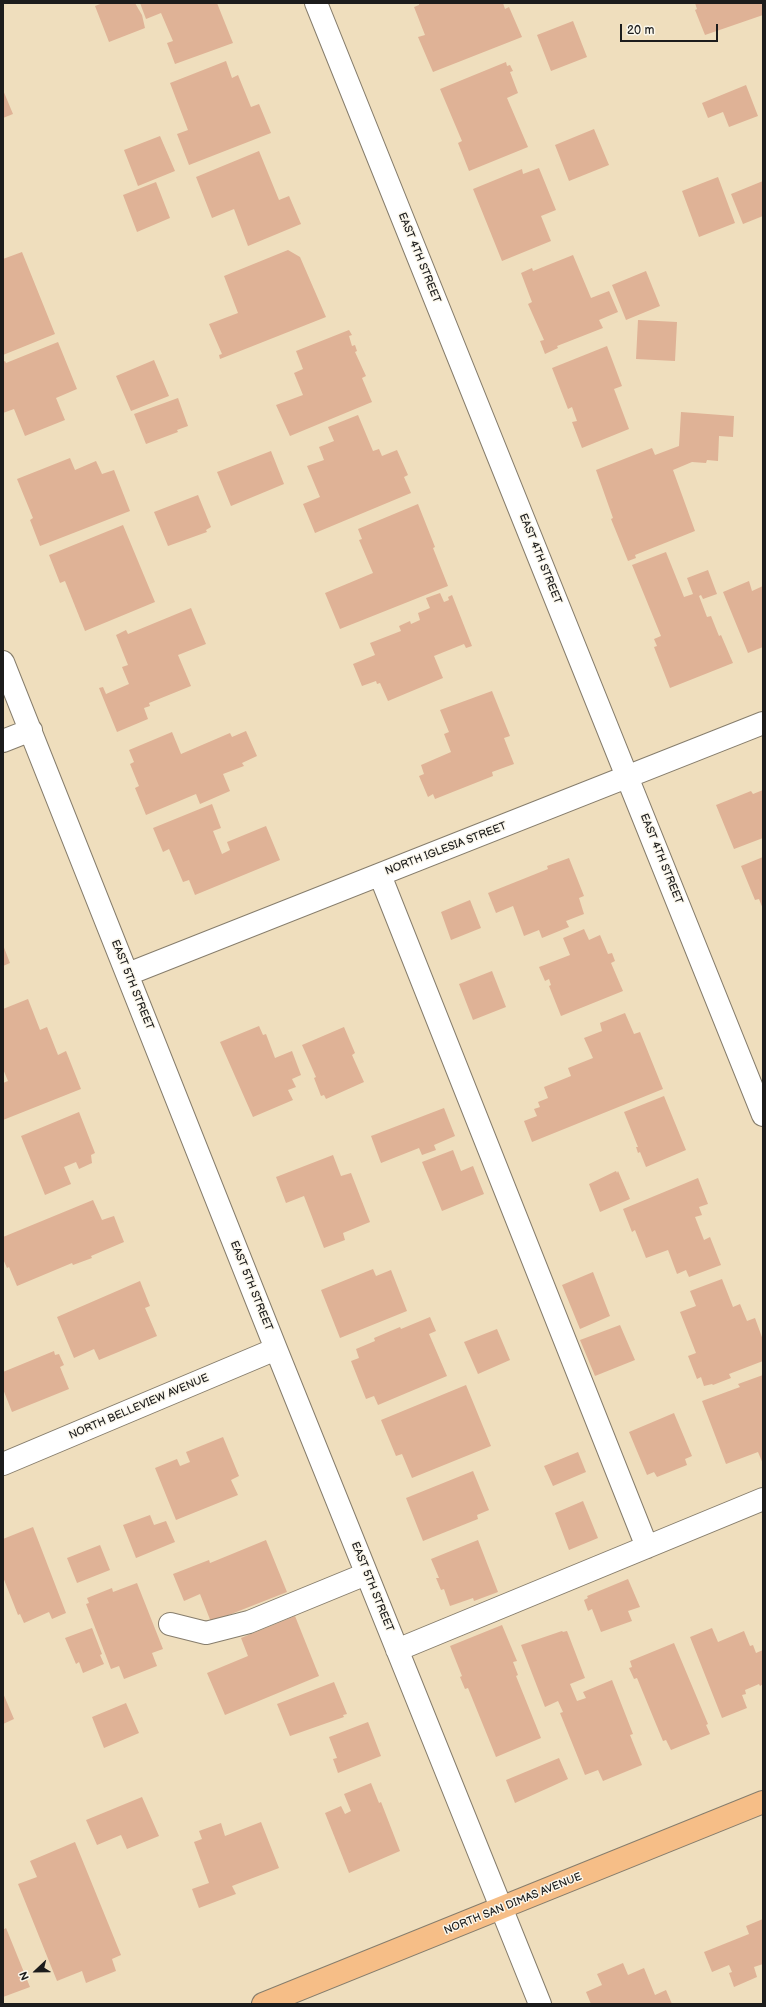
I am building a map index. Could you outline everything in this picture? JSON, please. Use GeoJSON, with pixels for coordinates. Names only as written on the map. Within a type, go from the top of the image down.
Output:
{"type":"FeatureCollection","features":[{"type":"Feature","properties":{"kind":"main road","name":"NORTH SAN DIMAS AVENUE"},"geometry":{"type":"LineString","coordinates":[[263,2004],[501,1910],[763,1802]]}},
{"type":"Feature","properties":{"kind":"street","name":"EAST 4TH STREET"},"geometry":{"type":"LineString","coordinates":[[316,3],[629,778],[763,1115]]}},
{"type":"Feature","properties":{"kind":"street","name":"EAST 5TH STREET"},"geometry":{"type":"LineString","coordinates":[[3,662],[366,1574],[540,2004]]}},
{"type":"Feature","properties":{"kind":"street","name":"NORTH IGLESIA STREET"},"geometry":{"type":"LineString","coordinates":[[128,974],[629,778],[763,723]]}},
{"type":"Feature","properties":{"kind":"street"},"geometry":{"type":"LineString","coordinates":[[3,742],[31,730]]}},
{"type":"Feature","properties":{"kind":"street"},"geometry":{"type":"LineString","coordinates":[[380,875],[647,1547]]}},
{"type":"Feature","properties":{"kind":"street","name":"NORTH BELLEVIEW AVENUE"},"geometry":{"type":"LineString","coordinates":[[3,1464],[276,1349]]}},
{"type":"Feature","properties":{"kind":"street"},"geometry":{"type":"LineString","coordinates":[[397,1650],[763,1499]]}},
{"type":"Feature","properties":{"kind":"street"},"geometry":{"type":"LineString","coordinates":[[170,1624],[206,1633],[249,1622],[366,1574]]}},
{"type":"Feature","properties":{"kind":"building"},"geometry":{"type":"Polygon","coordinates":[[[103,3],[135,3],[142,15],[145,28],[109,42],[95,6],[103,3]]]}},
{"type":"Feature","properties":{"kind":"building"},"geometry":{"type":"Polygon","coordinates":[[[140,3],[217,3],[233,43],[175,64],[167,43],[173,41],[161,13],[146,19],[140,3]]]}},
{"type":"Feature","properties":{"kind":"building"},"geometry":{"type":"Polygon","coordinates":[[[419,3],[503,3],[505,9],[509,7],[522,37],[433,72],[418,37],[425,35],[414,7],[419,5],[419,3]]]}},
{"type":"Feature","properties":{"kind":"building"},"geometry":{"type":"Polygon","coordinates":[[[695,3],[763,3],[763,15],[705,35],[695,10],[697,9],[695,3]]]}},
{"type":"Feature","properties":{"kind":"building"},"geometry":{"type":"Polygon","coordinates":[[[573,21],[587,57],[551,71],[537,35],[573,21]]]}},
{"type":"Feature","properties":{"kind":"building"},"geometry":{"type":"Polygon","coordinates":[[[226,61],[232,78],[238,75],[251,107],[259,104],[271,133],[189,165],[177,134],[188,130],[170,83],[226,61]]]}},
{"type":"Feature","properties":{"kind":"building"},"geometry":{"type":"Polygon","coordinates":[[[506,62],[507,66],[510,65],[513,71],[510,72],[518,93],[507,98],[528,147],[469,171],[458,143],[462,141],[440,89],[506,62]]]}},
{"type":"Feature","properties":{"kind":"building"},"geometry":{"type":"Polygon","coordinates":[[[746,85],[758,116],[729,127],[723,112],[708,118],[702,103],[746,85]]]}},
{"type":"Feature","properties":{"kind":"building"},"geometry":{"type":"Polygon","coordinates":[[[3,90],[13,114],[3,118],[3,90]]]}},
{"type":"Feature","properties":{"kind":"building"},"geometry":{"type":"Polygon","coordinates":[[[594,129],[609,165],[569,181],[555,145],[594,129]]]}},
{"type":"Feature","properties":{"kind":"building"},"geometry":{"type":"Polygon","coordinates":[[[160,136],[175,171],[138,186],[124,150],[160,136]]]}},
{"type":"Feature","properties":{"kind":"building"},"geometry":{"type":"Polygon","coordinates":[[[259,151],[279,200],[289,196],[301,224],[248,246],[234,209],[212,218],[196,177],[259,151]]]}},
{"type":"Feature","properties":{"kind":"building"},"geometry":{"type":"Polygon","coordinates":[[[539,168],[556,210],[541,216],[551,241],[502,261],[473,189],[522,169],[523,174],[539,168]]]}},
{"type":"Feature","properties":{"kind":"building"},"geometry":{"type":"Polygon","coordinates":[[[718,177],[735,223],[699,237],[682,191],[718,177]]]}},
{"type":"Feature","properties":{"kind":"building"},"geometry":{"type":"Polygon","coordinates":[[[763,181],[763,216],[743,224],[731,194],[763,181]]]}},
{"type":"Feature","properties":{"kind":"building"},"geometry":{"type":"Polygon","coordinates":[[[156,182],[170,218],[137,232],[123,195],[156,182]]]}},
{"type":"Feature","properties":{"kind":"building"},"geometry":{"type":"Polygon","coordinates":[[[288,250],[300,257],[326,317],[220,359],[219,355],[222,354],[209,324],[238,313],[224,276],[288,250]]]}},
{"type":"Feature","properties":{"kind":"building"},"geometry":{"type":"Polygon","coordinates":[[[22,252],[55,334],[3,355],[3,259],[22,252]]]}},
{"type":"Feature","properties":{"kind":"building"},"geometry":{"type":"Polygon","coordinates":[[[573,255],[591,298],[609,291],[618,312],[599,320],[603,328],[557,346],[558,348],[545,354],[540,341],[544,340],[528,304],[532,302],[521,273],[532,268],[533,271],[573,255]]]}},
{"type":"Feature","properties":{"kind":"building"},"geometry":{"type":"Polygon","coordinates":[[[646,271],[660,306],[626,320],[612,285],[646,271]]]}},
{"type":"Feature","properties":{"kind":"building"},"geometry":{"type":"Polygon","coordinates":[[[638,320],[677,322],[675,361],[636,359],[638,320]]]}},
{"type":"Feature","properties":{"kind":"building"},"geometry":{"type":"Polygon","coordinates":[[[349,330],[352,335],[349,336],[352,346],[355,345],[357,351],[355,352],[366,376],[362,378],[372,402],[290,436],[276,405],[303,395],[294,373],[303,369],[296,351],[349,330]]]}},
{"type":"Feature","properties":{"kind":"building"},"geometry":{"type":"Polygon","coordinates":[[[58,342],[77,389],[56,398],[65,420],[25,436],[14,409],[3,413],[3,362],[5,361],[6,363],[58,342]]]}},
{"type":"Feature","properties":{"kind":"building"},"geometry":{"type":"Polygon","coordinates":[[[607,346],[622,386],[614,389],[629,429],[582,448],[572,422],[577,421],[572,407],[568,409],[552,368],[607,346]]]}},
{"type":"Feature","properties":{"kind":"building"},"geometry":{"type":"Polygon","coordinates":[[[154,360],[169,396],[131,411],[116,376],[154,360]]]}},
{"type":"Feature","properties":{"kind":"building"},"geometry":{"type":"Polygon","coordinates":[[[178,398],[188,426],[177,430],[178,432],[146,444],[134,414],[178,398]]]}},
{"type":"Feature","properties":{"kind":"building"},"geometry":{"type":"Polygon","coordinates":[[[681,412],[734,416],[733,437],[719,436],[718,461],[707,460],[706,463],[692,462],[673,470],[695,531],[635,555],[636,558],[628,561],[611,519],[613,518],[596,470],[652,448],[655,455],[679,446],[681,412]]]}},
{"type":"Feature","properties":{"kind":"building"},"geometry":{"type":"Polygon","coordinates":[[[358,415],[373,451],[379,449],[382,456],[397,450],[408,475],[404,477],[411,493],[315,533],[303,504],[320,497],[307,466],[324,460],[319,447],[334,441],[328,427],[358,415]]]}},
{"type":"Feature","properties":{"kind":"building"},"geometry":{"type":"Polygon","coordinates":[[[271,451],[284,484],[231,506],[217,472],[271,451]]]}},
{"type":"Feature","properties":{"kind":"building"},"geometry":{"type":"Polygon","coordinates":[[[70,458],[75,470],[96,461],[102,474],[114,470],[130,511],[40,546],[30,520],[33,518],[17,479],[70,458]]]}},
{"type":"Feature","properties":{"kind":"building"},"geometry":{"type":"Polygon","coordinates":[[[198,495],[211,527],[206,530],[207,532],[168,546],[154,512],[198,495]]]}},
{"type":"Feature","properties":{"kind":"building"},"geometry":{"type":"Polygon","coordinates":[[[418,504],[448,586],[340,629],[325,593],[373,573],[359,540],[362,539],[358,529],[418,504]]]}},
{"type":"Feature","properties":{"kind":"building"},"geometry":{"type":"Polygon","coordinates":[[[123,525],[155,602],[85,631],[65,581],[60,583],[49,555],[123,525]]]}},
{"type":"Feature","properties":{"kind":"building"},"geometry":{"type":"Polygon","coordinates":[[[666,552],[684,597],[693,594],[687,578],[708,570],[717,594],[703,599],[701,595],[699,596],[707,617],[711,616],[719,636],[721,635],[733,663],[670,688],[654,647],[657,646],[654,639],[661,636],[632,565],[666,552]]]}},
{"type":"Feature","properties":{"kind":"building"},"geometry":{"type":"Polygon","coordinates":[[[749,581],[752,591],[763,586],[763,647],[748,653],[723,592],[749,581]]]}},
{"type":"Feature","properties":{"kind":"building"},"geometry":{"type":"Polygon","coordinates":[[[440,593],[444,602],[449,600],[448,597],[452,595],[472,646],[466,648],[464,644],[434,656],[443,678],[388,701],[380,683],[377,684],[376,681],[362,686],[353,664],[375,655],[370,643],[401,631],[399,626],[410,621],[411,624],[420,620],[418,613],[430,608],[426,598],[440,593]]]}},
{"type":"Feature","properties":{"kind":"building"},"geometry":{"type":"Polygon","coordinates":[[[191,608],[206,644],[178,655],[191,686],[149,703],[150,706],[144,708],[148,719],[117,732],[99,688],[103,687],[106,694],[129,684],[122,667],[128,665],[116,635],[126,630],[128,634],[191,608]]]}},
{"type":"Feature","properties":{"kind":"building"},"geometry":{"type":"Polygon","coordinates":[[[492,691],[510,736],[504,738],[514,764],[492,772],[493,776],[435,799],[433,794],[428,797],[419,776],[424,774],[421,765],[451,752],[444,734],[449,732],[440,710],[492,691]]]}},
{"type":"Feature","properties":{"kind":"building"},"geometry":{"type":"Polygon","coordinates":[[[246,731],[257,756],[242,763],[244,766],[223,774],[230,791],[200,804],[196,794],[146,815],[135,788],[139,786],[130,764],[134,762],[129,750],[172,732],[181,754],[230,733],[232,737],[246,731]]]}},
{"type":"Feature","properties":{"kind":"building"},"geometry":{"type":"Polygon","coordinates":[[[763,790],[763,838],[734,849],[716,805],[751,791],[753,794],[763,790]]]}},
{"type":"Feature","properties":{"kind":"building"},"geometry":{"type":"Polygon","coordinates":[[[212,804],[221,828],[213,831],[222,854],[230,850],[227,842],[266,826],[280,860],[195,895],[189,880],[183,882],[169,849],[163,852],[153,828],[212,804]]]}},
{"type":"Feature","properties":{"kind":"building"},"geometry":{"type":"Polygon","coordinates":[[[763,857],[763,909],[759,899],[755,900],[741,866],[763,857]]]}},
{"type":"Feature","properties":{"kind":"building"},"geometry":{"type":"Polygon","coordinates":[[[569,858],[584,896],[579,898],[584,914],[566,921],[569,927],[542,938],[539,930],[524,936],[513,906],[496,913],[488,893],[548,869],[547,866],[569,858]]]}},
{"type":"Feature","properties":{"kind":"building"},"geometry":{"type":"Polygon","coordinates":[[[470,900],[481,928],[451,940],[441,912],[470,900]]]}},
{"type":"Feature","properties":{"kind":"building"},"geometry":{"type":"Polygon","coordinates":[[[584,929],[589,940],[600,935],[608,954],[612,953],[615,961],[611,963],[623,991],[561,1016],[549,986],[551,985],[549,979],[545,981],[539,967],[570,955],[563,938],[584,929]]]}},
{"type":"Feature","properties":{"kind":"building"},"geometry":{"type":"Polygon","coordinates":[[[3,945],[10,963],[3,966],[3,945]]]}},
{"type":"Feature","properties":{"kind":"building"},"geometry":{"type":"Polygon","coordinates":[[[492,971],[506,1007],[473,1020],[459,984],[492,971]]]}},
{"type":"Feature","properties":{"kind":"building"},"geometry":{"type":"Polygon","coordinates":[[[28,999],[40,1030],[47,1027],[58,1055],[66,1051],[81,1089],[3,1120],[3,1083],[8,1081],[3,1069],[3,1009],[28,999]]]}},
{"type":"Feature","properties":{"kind":"building"},"geometry":{"type":"Polygon","coordinates":[[[625,1013],[634,1034],[640,1032],[663,1089],[532,1142],[524,1121],[537,1116],[534,1109],[540,1107],[538,1102],[548,1098],[544,1087],[571,1076],[568,1068],[593,1058],[584,1038],[602,1031],[600,1023],[625,1013]]]}},
{"type":"Feature","properties":{"kind":"building"},"geometry":{"type":"Polygon","coordinates":[[[259,1026],[263,1035],[266,1034],[275,1058],[292,1051],[301,1075],[292,1079],[296,1087],[288,1090],[293,1100],[253,1117],[220,1042],[259,1026]]]}},
{"type":"Feature","properties":{"kind":"building"},"geometry":{"type":"Polygon","coordinates":[[[344,1027],[355,1053],[352,1055],[364,1082],[326,1099],[324,1095],[321,1096],[314,1078],[316,1077],[302,1045],[344,1027]]]}},
{"type":"Feature","properties":{"kind":"building"},"geometry":{"type":"Polygon","coordinates":[[[664,1096],[686,1150],[646,1167],[640,1152],[638,1153],[636,1147],[638,1147],[624,1112],[664,1096]]]}},
{"type":"Feature","properties":{"kind":"building"},"geometry":{"type":"Polygon","coordinates":[[[444,1108],[455,1136],[434,1145],[436,1150],[422,1155],[419,1148],[381,1163],[371,1136],[444,1108]]]}},
{"type":"Feature","properties":{"kind":"building"},"geometry":{"type":"Polygon","coordinates":[[[79,1112],[95,1153],[91,1155],[92,1163],[79,1169],[76,1162],[64,1167],[71,1184],[45,1195],[21,1136],[79,1112]]]}},
{"type":"Feature","properties":{"kind":"building"},"geometry":{"type":"Polygon","coordinates":[[[453,1150],[461,1171],[473,1166],[484,1194],[442,1211],[422,1162],[453,1150]]]}},
{"type":"Feature","properties":{"kind":"building"},"geometry":{"type":"Polygon","coordinates":[[[333,1155],[341,1176],[351,1173],[370,1222],[343,1233],[345,1240],[324,1248],[304,1196],[286,1203],[276,1177],[333,1155]]]}},
{"type":"Feature","properties":{"kind":"building"},"geometry":{"type":"Polygon","coordinates":[[[616,1171],[617,1173],[618,1171],[630,1199],[600,1212],[589,1184],[616,1171]]]}},
{"type":"Feature","properties":{"kind":"building"},"geometry":{"type":"Polygon","coordinates":[[[698,1178],[708,1204],[699,1207],[702,1215],[695,1217],[704,1240],[710,1237],[721,1265],[689,1277],[686,1270],[677,1274],[668,1250],[646,1258],[635,1230],[632,1232],[623,1209],[698,1178]]]}},
{"type":"Feature","properties":{"kind":"building"},"geometry":{"type":"Polygon","coordinates":[[[93,1200],[102,1220],[114,1216],[124,1242],[91,1256],[92,1258],[73,1265],[72,1263],[17,1286],[9,1267],[7,1268],[3,1259],[3,1237],[93,1200]]]}},
{"type":"Feature","properties":{"kind":"building"},"geometry":{"type":"Polygon","coordinates":[[[373,1269],[376,1276],[391,1270],[407,1311],[340,1338],[321,1290],[373,1269]]]}},
{"type":"Feature","properties":{"kind":"building"},"geometry":{"type":"Polygon","coordinates":[[[593,1272],[610,1316],[580,1329],[562,1285],[593,1272]]]}},
{"type":"Feature","properties":{"kind":"building"},"geometry":{"type":"Polygon","coordinates":[[[722,1279],[733,1307],[740,1304],[747,1321],[755,1318],[763,1340],[763,1361],[729,1374],[731,1378],[713,1385],[704,1386],[701,1377],[697,1379],[688,1356],[696,1353],[680,1312],[696,1306],[690,1291],[722,1279]]]}},
{"type":"Feature","properties":{"kind":"building"},"geometry":{"type":"Polygon","coordinates":[[[140,1281],[150,1306],[145,1308],[157,1336],[99,1360],[94,1349],[74,1358],[57,1317],[140,1281]]]}},
{"type":"Feature","properties":{"kind":"building"},"geometry":{"type":"Polygon","coordinates":[[[430,1317],[436,1331],[429,1334],[447,1376],[378,1405],[374,1396],[366,1399],[351,1361],[359,1358],[356,1349],[375,1341],[374,1338],[430,1317]]]}},
{"type":"Feature","properties":{"kind":"building"},"geometry":{"type":"Polygon","coordinates":[[[620,1325],[635,1360],[595,1376],[580,1340],[620,1325]]]}},
{"type":"Feature","properties":{"kind":"building"},"geometry":{"type":"Polygon","coordinates":[[[497,1329],[510,1360],[478,1374],[464,1342],[497,1329]]]}},
{"type":"Feature","properties":{"kind":"building"},"geometry":{"type":"Polygon","coordinates":[[[54,1351],[55,1355],[59,1354],[64,1365],[60,1367],[69,1389],[12,1412],[3,1389],[3,1372],[54,1351]]]}},
{"type":"Feature","properties":{"kind":"building"},"geometry":{"type":"Polygon","coordinates":[[[763,1375],[763,1464],[758,1452],[726,1464],[702,1401],[740,1387],[738,1384],[763,1375]]]}},
{"type":"Feature","properties":{"kind":"building"},"geometry":{"type":"Polygon","coordinates":[[[466,1385],[491,1446],[412,1478],[402,1454],[396,1456],[381,1420],[466,1385]]]}},
{"type":"Feature","properties":{"kind":"building"},"geometry":{"type":"Polygon","coordinates":[[[674,1413],[692,1456],[685,1459],[687,1465],[657,1477],[654,1472],[647,1475],[629,1432],[674,1413]]]}},
{"type":"Feature","properties":{"kind":"building"},"geometry":{"type":"Polygon","coordinates":[[[223,1437],[239,1476],[231,1480],[238,1495],[176,1520],[155,1468],[177,1459],[180,1466],[190,1462],[186,1452],[223,1437]]]}},
{"type":"Feature","properties":{"kind":"building"},"geometry":{"type":"Polygon","coordinates":[[[578,1452],[586,1472],[553,1486],[544,1466],[578,1452]]]}},
{"type":"Feature","properties":{"kind":"building"},"geometry":{"type":"Polygon","coordinates":[[[473,1471],[489,1510],[477,1515],[478,1519],[423,1541],[406,1498],[473,1471]]]}},
{"type":"Feature","properties":{"kind":"building"},"geometry":{"type":"Polygon","coordinates":[[[583,1501],[598,1538],[569,1550],[555,1513],[583,1501]]]}},
{"type":"Feature","properties":{"kind":"building"},"geometry":{"type":"Polygon","coordinates":[[[150,1515],[154,1525],[166,1521],[175,1542],[136,1558],[123,1525],[150,1515]]]}},
{"type":"Feature","properties":{"kind":"building"},"geometry":{"type":"Polygon","coordinates":[[[33,1527],[66,1613],[52,1619],[49,1612],[24,1623],[20,1614],[18,1615],[3,1577],[3,1539],[33,1527]]]}},
{"type":"Feature","properties":{"kind":"building"},"geometry":{"type":"Polygon","coordinates":[[[266,1540],[287,1592],[211,1622],[200,1594],[184,1601],[173,1574],[209,1560],[210,1563],[266,1540]]]}},
{"type":"Feature","properties":{"kind":"building"},"geometry":{"type":"Polygon","coordinates":[[[478,1540],[498,1592],[474,1601],[473,1598],[450,1606],[444,1589],[441,1590],[436,1578],[439,1578],[431,1559],[478,1540]]]}},
{"type":"Feature","properties":{"kind":"building"},"geometry":{"type":"Polygon","coordinates":[[[100,1545],[110,1570],[77,1583],[67,1558],[100,1545]]]}},
{"type":"Feature","properties":{"kind":"building"},"geometry":{"type":"Polygon","coordinates":[[[628,1579],[640,1607],[628,1611],[632,1621],[601,1632],[592,1609],[588,1611],[584,1600],[588,1598],[587,1596],[628,1579]]]}},
{"type":"Feature","properties":{"kind":"building"},"geometry":{"type":"Polygon","coordinates":[[[137,1583],[163,1649],[152,1653],[157,1666],[124,1679],[119,1666],[111,1669],[86,1604],[89,1603],[87,1598],[112,1588],[113,1592],[137,1583]]]}},
{"type":"Feature","properties":{"kind":"building"},"geometry":{"type":"Polygon","coordinates":[[[295,1616],[319,1676],[225,1715],[207,1673],[248,1656],[241,1638],[295,1616]]]}},
{"type":"Feature","properties":{"kind":"building"},"geometry":{"type":"Polygon","coordinates":[[[502,1625],[517,1661],[513,1662],[518,1675],[516,1676],[541,1738],[496,1757],[468,1688],[465,1689],[460,1677],[462,1676],[450,1646],[502,1625]]]}},
{"type":"Feature","properties":{"kind":"building"},"geometry":{"type":"Polygon","coordinates":[[[92,1628],[102,1654],[100,1655],[104,1664],[83,1673],[79,1662],[76,1664],[65,1638],[92,1628]]]}},
{"type":"Feature","properties":{"kind":"building"},"geometry":{"type":"Polygon","coordinates":[[[712,1628],[718,1642],[744,1631],[750,1646],[753,1645],[756,1653],[763,1650],[763,1684],[760,1686],[759,1684],[745,1690],[746,1694],[742,1695],[747,1708],[722,1718],[690,1637],[712,1628]]]}},
{"type":"Feature","properties":{"kind":"building"},"geometry":{"type":"Polygon","coordinates":[[[562,1631],[567,1631],[585,1678],[570,1684],[577,1701],[586,1698],[583,1692],[612,1680],[633,1734],[630,1735],[642,1765],[603,1781],[598,1770],[585,1775],[560,1713],[563,1712],[558,1701],[545,1707],[521,1645],[562,1631]]]}},
{"type":"Feature","properties":{"kind":"building"},"geometry":{"type":"Polygon","coordinates":[[[674,1643],[708,1724],[706,1725],[710,1734],[671,1750],[666,1740],[663,1741],[637,1678],[634,1679],[629,1668],[632,1667],[630,1661],[674,1643]]]}},
{"type":"Feature","properties":{"kind":"building"},"geometry":{"type":"Polygon","coordinates":[[[334,1682],[347,1714],[343,1715],[344,1717],[290,1736],[277,1704],[334,1682]]]}},
{"type":"Feature","properties":{"kind":"building"},"geometry":{"type":"Polygon","coordinates":[[[3,1693],[14,1719],[3,1724],[3,1693]]]}},
{"type":"Feature","properties":{"kind":"building"},"geometry":{"type":"Polygon","coordinates":[[[126,1703],[139,1733],[104,1748],[92,1717],[126,1703]]]}},
{"type":"Feature","properties":{"kind":"building"},"geometry":{"type":"Polygon","coordinates":[[[368,1722],[381,1756],[338,1773],[333,1759],[337,1758],[329,1737],[368,1722]]]}},
{"type":"Feature","properties":{"kind":"building"},"geometry":{"type":"Polygon","coordinates":[[[559,1758],[568,1779],[515,1803],[506,1780],[559,1758]]]}},
{"type":"Feature","properties":{"kind":"building"},"geometry":{"type":"Polygon","coordinates":[[[371,1783],[379,1803],[381,1802],[400,1851],[349,1873],[325,1813],[341,1806],[345,1814],[351,1811],[344,1794],[371,1783]]]}},
{"type":"Feature","properties":{"kind":"building"},"geometry":{"type":"Polygon","coordinates":[[[142,1797],[159,1836],[127,1849],[121,1835],[97,1845],[86,1820],[142,1797]]]}},
{"type":"Feature","properties":{"kind":"building"},"geometry":{"type":"Polygon","coordinates":[[[261,1822],[279,1868],[232,1886],[236,1894],[199,1908],[192,1889],[209,1883],[194,1842],[202,1839],[199,1831],[221,1823],[225,1836],[261,1822]]]}},
{"type":"Feature","properties":{"kind":"building"},"geometry":{"type":"Polygon","coordinates":[[[75,1842],[121,1955],[112,1959],[116,1971],[86,1983],[82,1971],[57,1981],[18,1884],[37,1877],[30,1861],[75,1842]]]}},
{"type":"Feature","properties":{"kind":"building"},"geometry":{"type":"Polygon","coordinates":[[[763,1919],[763,1964],[754,1967],[757,1977],[734,1987],[729,1973],[732,1972],[729,1965],[712,1972],[704,1952],[749,1934],[746,1926],[763,1919]]]}},
{"type":"Feature","properties":{"kind":"building"},"geometry":{"type":"Polygon","coordinates":[[[6,1928],[30,1987],[3,1997],[3,1930],[6,1928]]]}},
{"type":"Feature","properties":{"kind":"building"},"geometry":{"type":"Polygon","coordinates":[[[623,1963],[628,1975],[644,1968],[655,1995],[666,1990],[672,2004],[591,2004],[586,1992],[602,1985],[597,1974],[623,1963]]]}}]}
